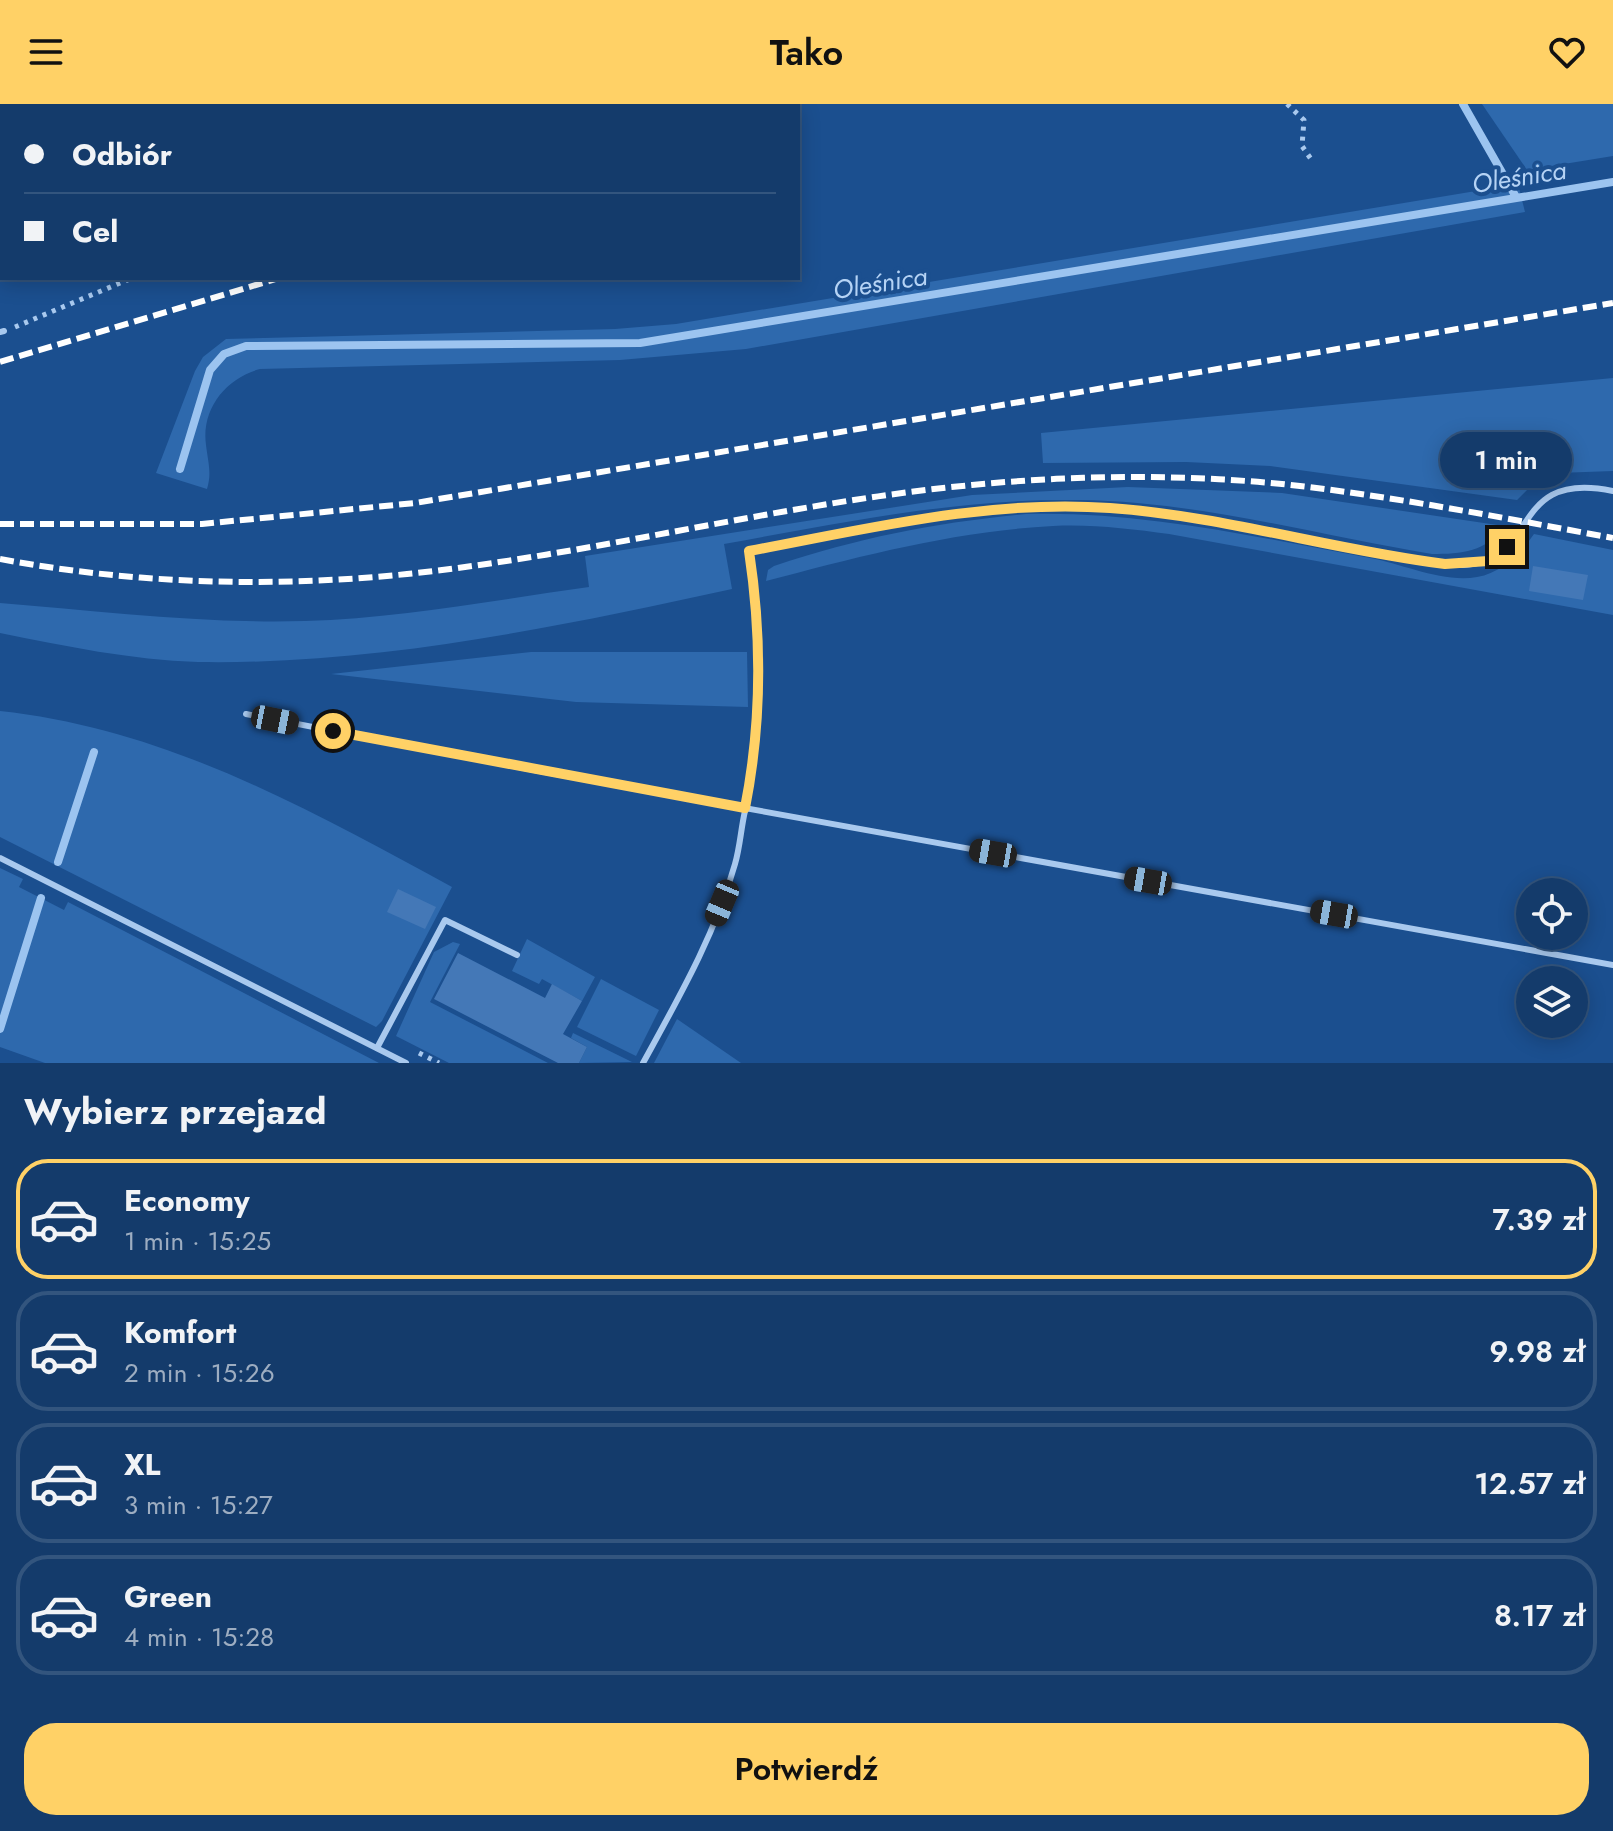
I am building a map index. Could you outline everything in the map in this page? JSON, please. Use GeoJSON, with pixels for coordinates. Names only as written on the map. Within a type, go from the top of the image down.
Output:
{"type":"FeatureCollection","features":[{"type":"Feature","properties":{"kind":"lane"},"geometry":{"type":"LineString","coordinates":[[643,1063],[697,962],[735,863],[756,754],[759,712],[759,637],[749,551],[964,513],[1071,506],[1178,516],[1430,562],[1467,565],[1488,561],[1507,547],[1545,496],[1556,490],[1590,488],[1613,491]]}},
{"type":"Feature","properties":{"kind":"lane"},"geometry":{"type":"LineString","coordinates":[[246,714],[1613,965]]}},
{"type":"Feature","properties":{"kind":"lane"},"geometry":{"type":"LineString","coordinates":[[0,858],[406,1063]]}},
{"type":"Feature","properties":{"kind":"lane"},"geometry":{"type":"LineString","coordinates":[[377,1048],[445,920],[517,955]]}},
{"type":"Feature","properties":{"kind":"path"},"geometry":{"type":"LineString","coordinates":[[1287,104],[1304,120],[1302,146],[1313,162]]}},
{"type":"Feature","properties":{"kind":"path"},"geometry":{"type":"LineString","coordinates":[[2,332],[127,280]]}},
{"type":"Feature","properties":{"kind":"shaded area"},"geometry":{"type":"Polygon","coordinates":[[[1482,104],[1613,104],[1613,156],[1527,170],[1482,104]]]}},
{"type":"Feature","properties":{"kind":"shaded area"},"geometry":{"type":"Polygon","coordinates":[[[1518,184],[1525,212],[746,349],[620,360],[260,369],[248,373],[227,388],[212,408],[205,432],[209,473],[207,489],[156,473],[195,371],[203,357],[226,339],[615,329],[676,324],[1518,184]]]}},
{"type":"Feature","properties":{"kind":"shaded area"},"geometry":{"type":"Polygon","coordinates":[[[1613,378],[1613,471],[1558,473],[1539,478],[1517,500],[1270,466],[1186,462],[1043,463],[1041,433],[1613,378]]]}},
{"type":"Feature","properties":{"kind":"shaded area"},"geometry":{"type":"Polygon","coordinates":[[[1128,487],[1282,493],[1504,526],[1490,541],[1472,550],[1432,554],[1168,506],[1079,500],[990,503],[900,513],[724,544],[732,589],[534,630],[400,650],[265,661],[173,661],[0,633],[0,603],[229,621],[341,619],[447,608],[589,587],[585,556],[972,495],[1128,487]]]}},
{"type":"Feature","properties":{"kind":"shaded area"},"geometry":{"type":"Polygon","coordinates":[[[1026,514],[1113,517],[1199,527],[1464,578],[1486,575],[1502,567],[1517,555],[1534,534],[1613,550],[1613,615],[1169,534],[1082,526],[1017,529],[944,539],[766,581],[768,570],[774,566],[868,539],[960,522],[1026,514]]]}},
{"type":"Feature","properties":{"kind":"shaded area"},"geometry":{"type":"Polygon","coordinates":[[[531,652],[747,652],[748,707],[576,702],[331,674],[531,652]]]}},
{"type":"Feature","properties":{"kind":"shaded area"},"geometry":{"type":"Polygon","coordinates":[[[0,711],[121,735],[235,776],[344,829],[452,887],[382,1021],[376,1027],[0,837],[0,711]]]}},
{"type":"Feature","properties":{"kind":"shaded area"},"geometry":{"type":"Polygon","coordinates":[[[0,868],[23,879],[19,887],[64,910],[68,902],[379,1063],[45,1063],[0,1047],[0,868]]]}},
{"type":"Feature","properties":{"kind":"shaded area"},"geometry":{"type":"Polygon","coordinates":[[[527,939],[595,977],[582,1001],[542,979],[539,984],[512,971],[527,939]]]}},
{"type":"Feature","properties":{"kind":"shaded area"},"geometry":{"type":"Polygon","coordinates":[[[453,942],[460,944],[430,1002],[548,1063],[449,1063],[396,1036],[434,952],[453,942]]]}},
{"type":"Feature","properties":{"kind":"shaded area"},"geometry":{"type":"Polygon","coordinates":[[[601,979],[659,1010],[636,1056],[577,1027],[601,979]]]}},
{"type":"Feature","properties":{"kind":"shaded area"},"geometry":{"type":"Polygon","coordinates":[[[677,1019],[741,1063],[654,1063],[677,1019]]]}},
{"type":"Feature","properties":{"kind":"shaded area"},"geometry":{"type":"Polygon","coordinates":[[[573,1033],[632,1062],[579,1063],[587,1047],[571,1038],[573,1033]]]}},
{"type":"Feature","properties":{"kind":"building"},"geometry":{"type":"Polygon","coordinates":[[[1533,566],[1588,575],[1583,600],[1529,591],[1533,566]]]}},
{"type":"Feature","properties":{"kind":"building"},"geometry":{"type":"Polygon","coordinates":[[[398,889],[436,907],[425,929],[387,912],[398,889]]]}},
{"type":"Feature","properties":{"kind":"building"},"geometry":{"type":"Polygon","coordinates":[[[458,953],[545,998],[552,984],[582,1001],[563,1034],[587,1047],[579,1063],[558,1063],[434,999],[458,953]]]}},
{"type":"Feature","properties":{"kind":"waterway"},"geometry":{"type":"LineString","coordinates":[[1463,104],[1516,197]]}},
{"type":"Feature","properties":{"kind":"waterway","name":"Oleśnica"},"geometry":{"type":"LineString","coordinates":[[180,469],[210,370],[224,354],[246,346],[640,343],[1613,182]]}},
{"type":"Feature","properties":{"kind":"waterway","name":"Oleśnica"},"geometry":{"type":"LineString","coordinates":[[58,862],[94,752]]}},
{"type":"Feature","properties":{"kind":"waterway","name":"Oleśnica"},"geometry":{"type":"LineString","coordinates":[[0,1029],[41,898]]}},
{"type":"Feature","properties":{"kind":"railway"},"geometry":{"type":"LineString","coordinates":[[0,362],[272,280]]}},
{"type":"Feature","properties":{"kind":"railway"},"geometry":{"type":"LineString","coordinates":[[0,524],[202,524],[415,503],[1613,303]]}},
{"type":"Feature","properties":{"kind":"railway"},"geometry":{"type":"LineString","coordinates":[[0,559],[101,574],[203,581],[356,578],[549,554],[901,493],[1011,482],[1127,477],[1243,481],[1324,489],[1613,538]]}},
{"type":"Feature","properties":{"kind":"route"},"geometry":{"type":"LineString","coordinates":[[333,731],[745,808],[756,754],[759,712],[759,637],[749,551],[964,513],[1071,506],[1178,516],[1445,564],[1488,561],[1507,547]]}}]}
